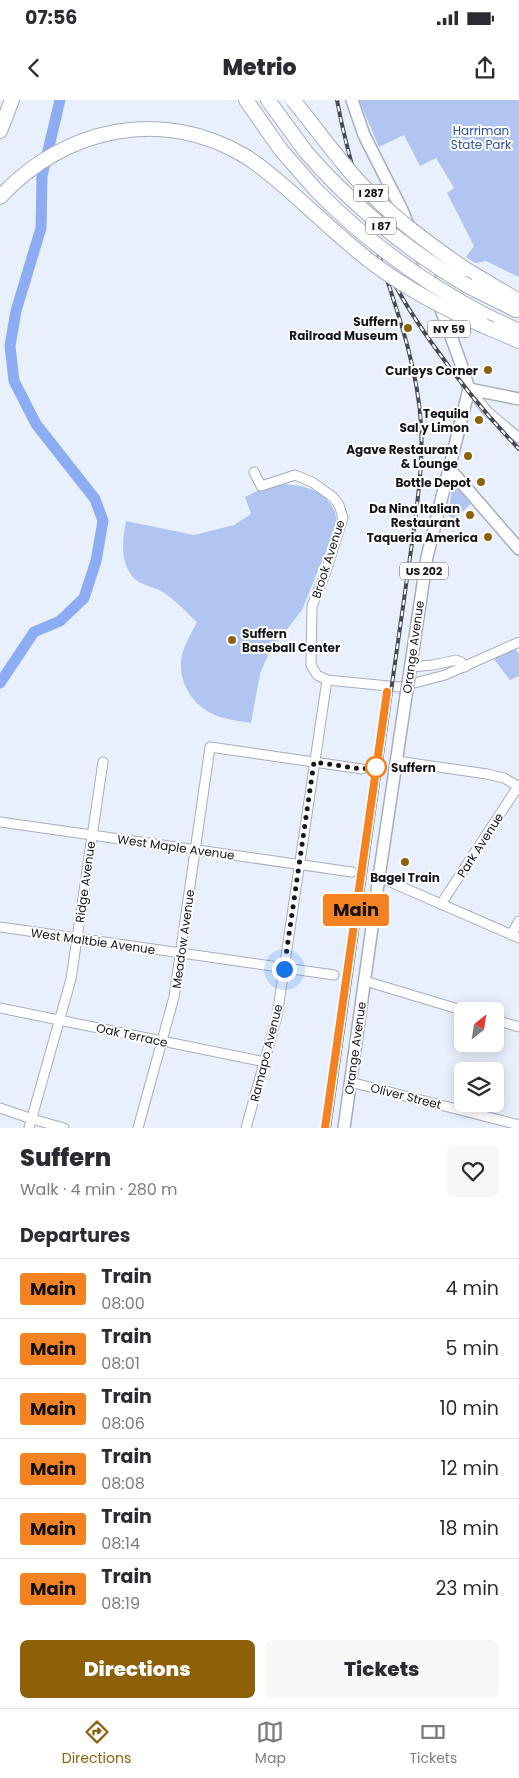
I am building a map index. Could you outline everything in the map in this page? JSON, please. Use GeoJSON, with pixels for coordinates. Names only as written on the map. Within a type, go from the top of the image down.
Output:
{"type":"FeatureCollection","features":[{"type":"Feature","properties":{"kind":"highway"},"geometry":{"type":"LineString","coordinates":[[0,131],[12,100]]}},
{"type":"Feature","properties":{"kind":"highway","name":"I 87"},"geometry":{"type":"LineString","coordinates":[[246,100],[281,150],[316,190],[350,223],[392,257],[437,288],[483,314],[519,330]]}},
{"type":"Feature","properties":{"kind":"highway","name":"I 87"},"geometry":{"type":"LineString","coordinates":[[268,100],[306,152],[340,189],[375,221],[417,253],[468,286],[519,311]]}},
{"type":"Feature","properties":{"kind":"highway","name":"I 287"},"geometry":{"type":"LineString","coordinates":[[293,100],[349,170],[374,197],[417,234],[465,269],[519,301]]}},
{"type":"Feature","properties":{"kind":"highway"},"geometry":{"type":"LineString","coordinates":[[0,197],[29,169],[59,150],[104,134],[127,130],[152,129],[187,134],[210,140],[234,150],[257,164],[359,252],[391,276],[436,304],[519,341]]}},
{"type":"Feature","properties":{"kind":"main road","name":"NY 59"},"geometry":{"type":"LineString","coordinates":[[352,100],[364,135],[402,210],[447,321],[469,389]]}},
{"type":"Feature","properties":{"kind":"main road"},"geometry":{"type":"LineString","coordinates":[[469,389],[519,399]]}},
{"type":"Feature","properties":{"kind":"main road","name":"Orange Avenue"},"geometry":{"type":"LineString","coordinates":[[344,1128],[426,558],[469,389]]}},
{"type":"Feature","properties":{"kind":"main road"},"geometry":{"type":"LineString","coordinates":[[449,468],[519,549]]}},
{"type":"Feature","properties":{"kind":"street"},"geometry":{"type":"LineString","coordinates":[[469,389],[488,412],[519,438]]}},
{"type":"Feature","properties":{"kind":"street","name":"Brook Avenue"},"geometry":{"type":"LineString","coordinates":[[254,472],[261,486],[295,475],[312,482],[333,497],[339,505],[343,518],[325,574],[312,606],[311,665],[317,675],[327,680]]}},
{"type":"Feature","properties":{"kind":"street"},"geometry":{"type":"LineString","coordinates":[[327,680],[399,688],[423,682],[465,667],[519,642]]}},
{"type":"Feature","properties":{"kind":"street"},"geometry":{"type":"LineString","coordinates":[[410,672],[456,660],[465,667]]}},
{"type":"Feature","properties":{"kind":"street","name":"Ramapo Avenue"},"geometry":{"type":"LineString","coordinates":[[246,1128],[277,1016],[327,680]]}},
{"type":"Feature","properties":{"kind":"street","name":"Meadow Avenue"},"geometry":{"type":"LineString","coordinates":[[138,1128],[174,997],[210,746],[314,762]]}},
{"type":"Feature","properties":{"kind":"street"},"geometry":{"type":"LineString","coordinates":[[397,761],[487,774],[504,778],[519,786]]}},
{"type":"Feature","properties":{"kind":"street","name":"Ridge Avenue"},"geometry":{"type":"LineString","coordinates":[[30,1124],[71,980],[103,762]]}},
{"type":"Feature","properties":{"kind":"street"},"geometry":{"type":"LineString","coordinates":[[314,762],[362,769]]}},
{"type":"Feature","properties":{"kind":"street","name":"Park Avenue"},"geometry":{"type":"LineString","coordinates":[[441,904],[519,786]]}},
{"type":"Feature","properties":{"kind":"street","name":"West Maple Avenue"},"geometry":{"type":"LineString","coordinates":[[0,822],[352,872]]}},
{"type":"Feature","properties":{"kind":"street"},"geometry":{"type":"LineString","coordinates":[[379,877],[515,936],[519,921]]}},
{"type":"Feature","properties":{"kind":"street","name":"West Maltbie Avenue"},"geometry":{"type":"LineString","coordinates":[[0,927],[334,976]]}},
{"type":"Feature","properties":{"kind":"street"},"geometry":{"type":"LineString","coordinates":[[365,981],[454,1007]]}},
{"type":"Feature","properties":{"kind":"street","name":"Oak Terrace"},"geometry":{"type":"LineString","coordinates":[[0,1008],[265,1062]]}},
{"type":"Feature","properties":{"kind":"street"},"geometry":{"type":"LineString","coordinates":[[504,1023],[519,1027]]}},
{"type":"Feature","properties":{"kind":"street","name":"Oliver Street"},"geometry":{"type":"LineString","coordinates":[[350,1082],[519,1127]]}},
{"type":"Feature","properties":{"kind":"street"},"geometry":{"type":"LineString","coordinates":[[0,1108],[30,1124],[64,1128]]}},
{"type":"Feature","properties":{"kind":"green space","name":"Harriman State Park"},"geometry":{"type":"Polygon","coordinates":[[[359,100],[519,100],[519,277],[486,261],[475,263],[466,257],[474,246],[447,193],[454,188],[436,158],[420,166],[404,135],[379,147],[359,100]]]}},
{"type":"Feature","properties":{"kind":"green space"},"geometry":{"type":"Polygon","coordinates":[[[453,483],[471,504],[454,519],[448,515],[453,483]]]}},
{"type":"Feature","properties":{"kind":"green space"},"geometry":{"type":"Polygon","coordinates":[[[279,484],[309,488],[317,492],[331,505],[337,524],[302,610],[271,650],[264,664],[260,674],[251,723],[217,716],[202,707],[190,694],[183,679],[181,661],[185,646],[197,622],[165,593],[139,582],[133,576],[128,570],[123,554],[124,537],[126,521],[194,535],[234,525],[251,514],[245,497],[267,486],[279,484]]]}},
{"type":"Feature","properties":{"kind":"green space"},"geometry":{"type":"Polygon","coordinates":[[[515,648],[519,654],[519,676],[510,680],[493,658],[515,648]]]}},
{"type":"Feature","properties":{"kind":"waterway"},"geometry":{"type":"LineString","coordinates":[[0,683],[34,632],[60,621],[84,598],[96,561],[103,521],[95,499],[36,424],[14,381],[10,346],[16,311],[41,228],[42,176],[60,100]]}},
{"type":"Feature","properties":{"kind":"railway"},"geometry":{"type":"LineString","coordinates":[[329,1128],[415,522],[421,449],[419,401],[410,355],[359,190],[337,100]]}},
{"type":"Feature","properties":{"kind":"railway"},"geometry":{"type":"LineString","coordinates":[[392,279],[431,342],[484,411],[519,449]]}},
{"type":"Feature","properties":{"kind":"train","name":"Main"},"geometry":{"type":"LineString","coordinates":[[325,1128],[387,692]]}},
{"type":"Feature","properties":{"kind":"place","name":"Suffern Railroad Museum"},"geometry":{"type":"Point","coordinates":[408,328]}},
{"type":"Feature","properties":{"kind":"place","name":"Curleys Corner"},"geometry":{"type":"Point","coordinates":[488,370]}},
{"type":"Feature","properties":{"kind":"place","name":"Tequila Sal y Limon"},"geometry":{"type":"Point","coordinates":[479,420]}},
{"type":"Feature","properties":{"kind":"place","name":"Agave Restaurant & Lounge"},"geometry":{"type":"Point","coordinates":[468,456]}},
{"type":"Feature","properties":{"kind":"place","name":"Bottle Depot"},"geometry":{"type":"Point","coordinates":[481,482]}},
{"type":"Feature","properties":{"kind":"place","name":"Da Nina Italian Restaurant"},"geometry":{"type":"Point","coordinates":[470,515]}},
{"type":"Feature","properties":{"kind":"place","name":"Taqueria America"},"geometry":{"type":"Point","coordinates":[488,537]}},
{"type":"Feature","properties":{"kind":"place","name":"Suffern Baseball Center"},"geometry":{"type":"Point","coordinates":[232,640]}},
{"type":"Feature","properties":{"kind":"place","name":"Suffern"},"geometry":{"type":"Point","coordinates":[376,767]}},
{"type":"Feature","properties":{"kind":"place","name":"Bagel Train"},"geometry":{"type":"Point","coordinates":[405,862]}},
{"type":"Feature","properties":{"kind":"route"},"geometry":{"type":"LineString","coordinates":[[284,969],[314,762],[362,769],[376,767]]}}]}
